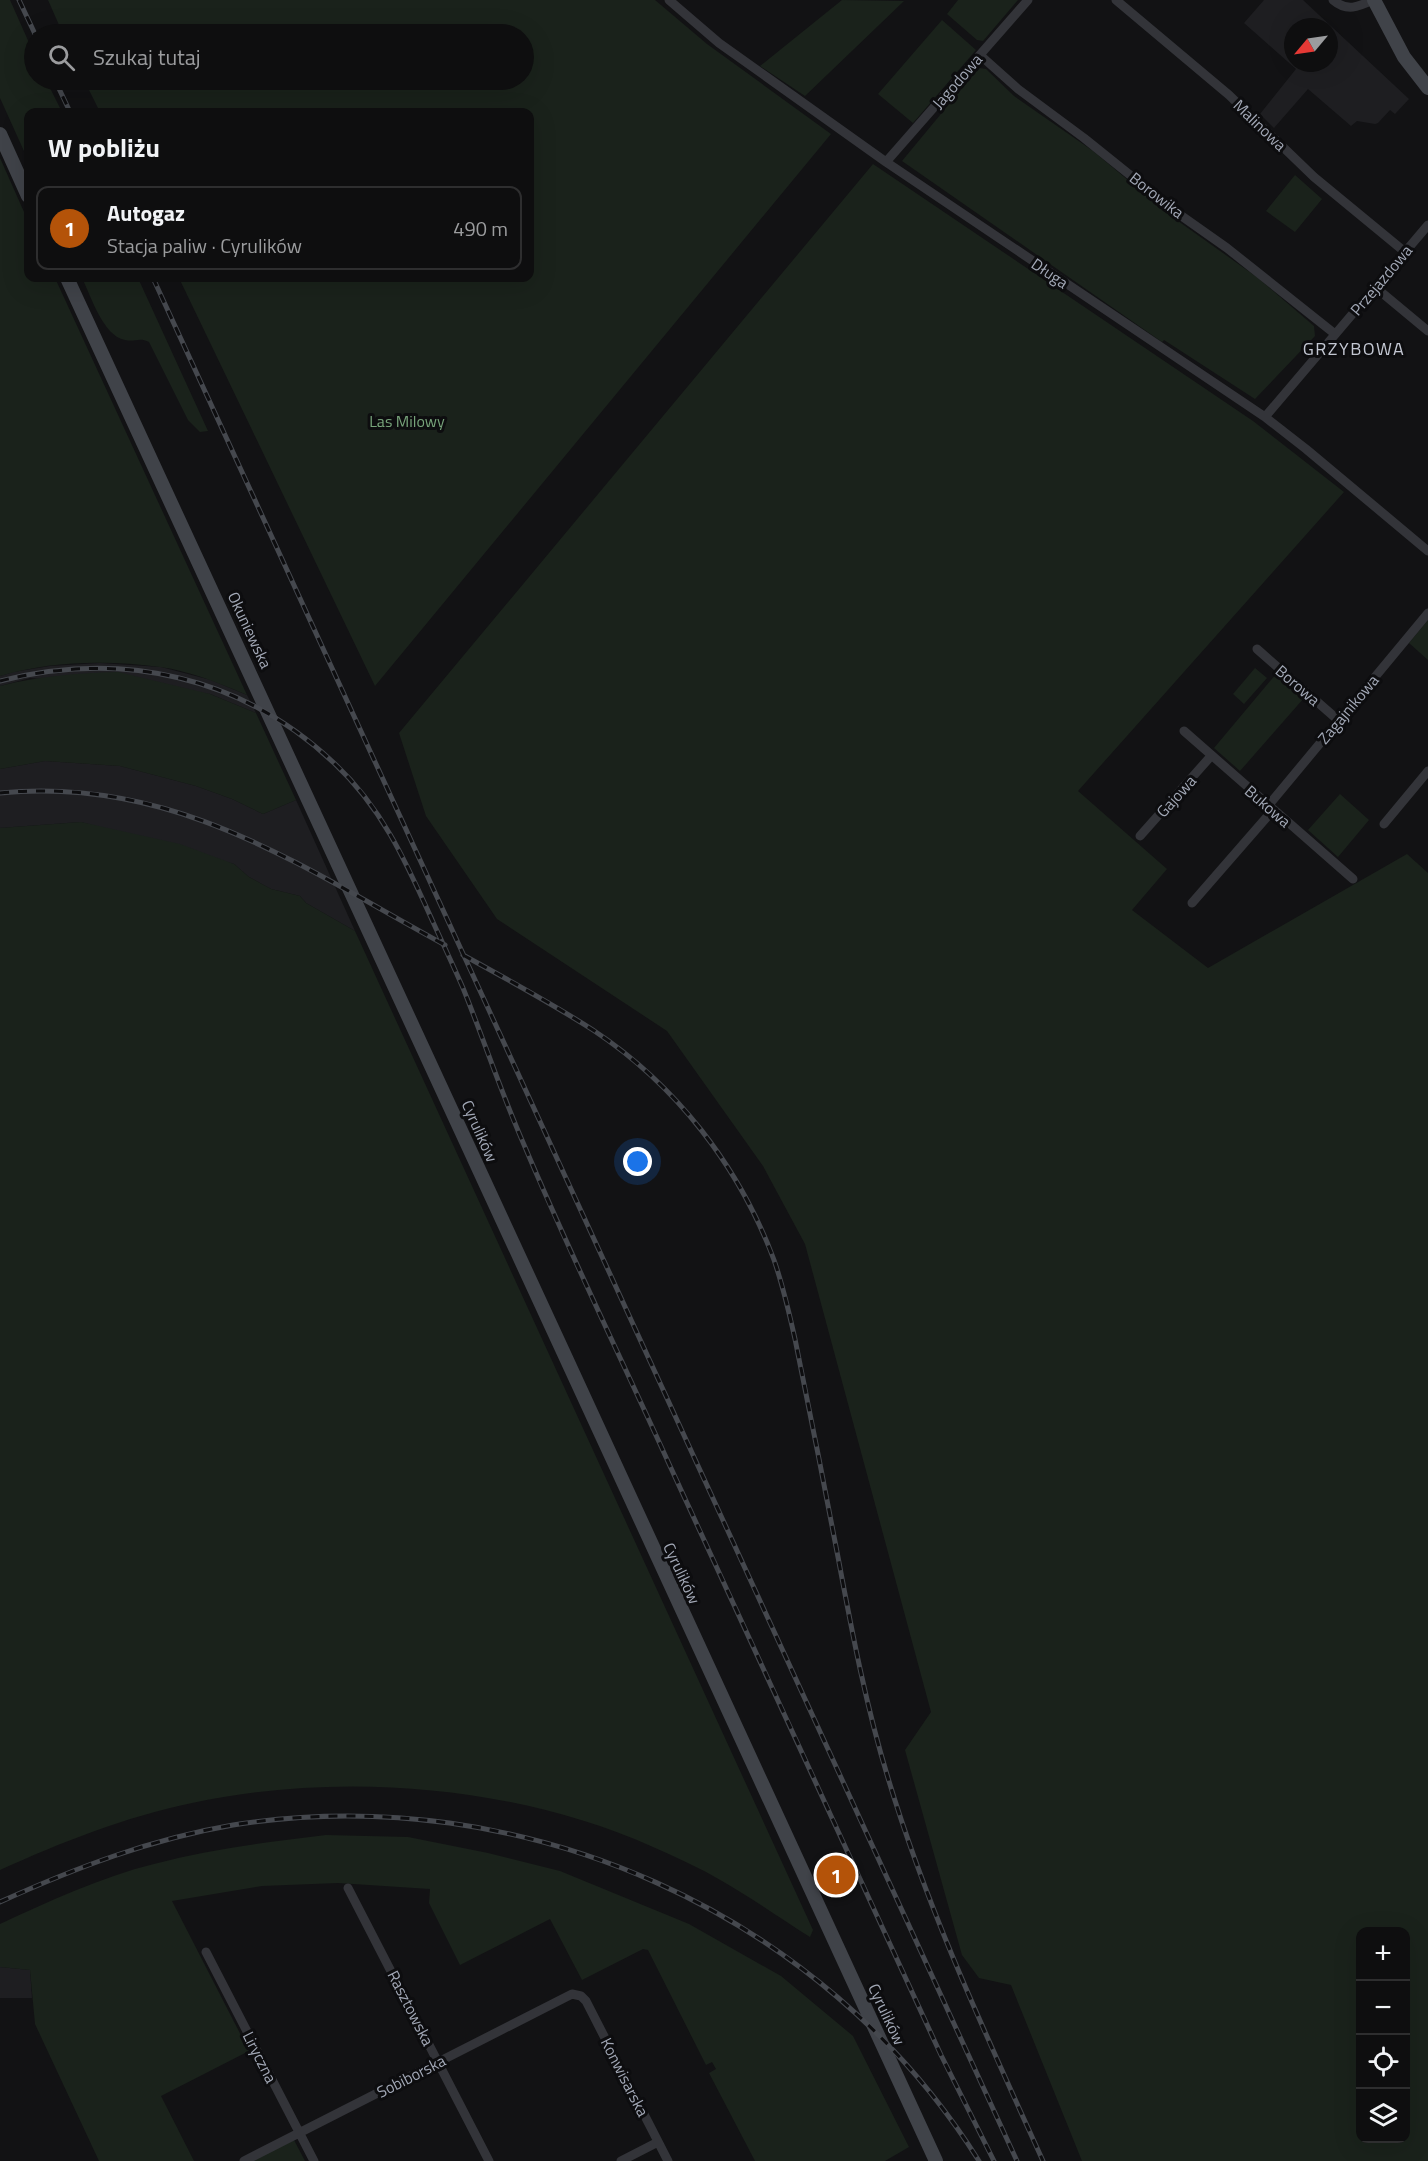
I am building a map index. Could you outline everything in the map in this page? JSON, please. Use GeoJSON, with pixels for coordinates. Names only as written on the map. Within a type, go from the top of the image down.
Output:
{"type":"FeatureCollection","features":[{"type":"Feature","properties":{"kind":"main road"},"geometry":{"type":"LineString","coordinates":[[1374,0],[1400,51],[1428,88]]}},
{"type":"Feature","properties":{"kind":"main road"},"geometry":{"type":"LineString","coordinates":[[0,134],[24,187]]}},
{"type":"Feature","properties":{"kind":"main road","name":"Okuniewska"},"geometry":{"type":"LineString","coordinates":[[69,282],[402,998]]}},
{"type":"Feature","properties":{"kind":"main road","name":"Cyrulików"},"geometry":{"type":"LineString","coordinates":[[402,998],[638,1517],[936,2161]]}},
{"type":"Feature","properties":{"kind":"street","name":"Długa"},"geometry":{"type":"LineString","coordinates":[[669,0],[719,43],[886,162],[1264,417],[1428,551]]}},
{"type":"Feature","properties":{"kind":"street","name":"Jagodowa"},"geometry":{"type":"LineString","coordinates":[[886,162],[1028,0]]}},
{"type":"Feature","properties":{"kind":"street","name":"Malinowa"},"geometry":{"type":"LineString","coordinates":[[1116,0],[1229,95],[1314,177],[1405,252]]}},
{"type":"Feature","properties":{"kind":"street"},"geometry":{"type":"LineString","coordinates":[[1333,0],[1348,8],[1374,0]]}},
{"type":"Feature","properties":{"kind":"street","name":"Borowika"},"geometry":{"type":"LineString","coordinates":[[980,55],[1026,96],[1084,138],[1176,212],[1227,248],[1335,334]]}},
{"type":"Feature","properties":{"kind":"street","name":"Przejazdowa"},"geometry":{"type":"LineString","coordinates":[[1264,417],[1428,225]]}},
{"type":"Feature","properties":{"kind":"street"},"geometry":{"type":"LineString","coordinates":[[1375,287],[1428,331]]}},
{"type":"Feature","properties":{"kind":"street","name":"Zagajnikowa"},"geometry":{"type":"LineString","coordinates":[[1192,903],[1271,808],[1338,720],[1428,613]]}},
{"type":"Feature","properties":{"kind":"street","name":"Borowa"},"geometry":{"type":"LineString","coordinates":[[1257,649],[1338,720]]}},
{"type":"Feature","properties":{"kind":"street","name":"Bukowa"},"geometry":{"type":"LineString","coordinates":[[1184,731],[1353,879]]}},
{"type":"Feature","properties":{"kind":"street","name":"Gajowa"},"geometry":{"type":"LineString","coordinates":[[1140,836],[1211,756]]}},
{"type":"Feature","properties":{"kind":"street"},"geometry":{"type":"LineString","coordinates":[[1384,824],[1428,771]]}},
{"type":"Feature","properties":{"kind":"street","name":"Rasztowska"},"geometry":{"type":"LineString","coordinates":[[348,1888],[489,2161]]}},
{"type":"Feature","properties":{"kind":"street","name":"Liryczna"},"geometry":{"type":"LineString","coordinates":[[206,1952],[314,2161]]}},
{"type":"Feature","properties":{"kind":"street","name":"Sobiborska"},"geometry":{"type":"LineString","coordinates":[[244,2161],[569,1996],[579,1995]]}},
{"type":"Feature","properties":{"kind":"street","name":"Konwisarska"},"geometry":{"type":"LineString","coordinates":[[579,1995],[586,2001],[668,2161]]}},
{"type":"Feature","properties":{"kind":"street"},"geometry":{"type":"LineString","coordinates":[[621,2161],[658,2142]]}},
{"type":"Feature","properties":{"kind":"shaded area"},"geometry":{"type":"Polygon","coordinates":[[[1264,0],[1303,0],[1322,18],[1284,18],[1284,58],[1244,23],[1264,0]]]}},
{"type":"Feature","properties":{"kind":"shaded area"},"geometry":{"type":"Polygon","coordinates":[[[1338,33],[1409,99],[1395,114],[1390,110],[1375,124],[1357,121],[1351,126],[1308,89],[1274,128],[1260,114],[1294,72],[1338,72],[1338,33]]]}},
{"type":"Feature","properties":{"kind":"shaded area"},"geometry":{"type":"Polygon","coordinates":[[[100,663],[161,667],[211,680],[247,695],[256,713],[210,694],[30,678],[0,686],[0,676],[13,672],[50,666],[100,663]]]}},
{"type":"Feature","properties":{"kind":"shaded area"},"geometry":{"type":"Polygon","coordinates":[[[45,761],[120,766],[196,786],[232,799],[263,814],[296,800],[355,931],[306,903],[300,896],[271,889],[249,877],[234,864],[81,822],[0,828],[0,769],[45,761]]]}},
{"type":"Feature","properties":{"kind":"shaded area"},"geometry":{"type":"Polygon","coordinates":[[[0,1967],[30,1970],[32,1998],[0,1998],[0,1967]]]}},
{"type":"Feature","properties":{"kind":"green space"},"geometry":{"type":"Polygon","coordinates":[[[0,0],[10,0],[24,32],[24,90],[51,90],[60,108],[24,108],[24,151],[0,98],[0,0]]]}},
{"type":"Feature","properties":{"kind":"green space","name":"Las Milowy"},"geometry":{"type":"Polygon","coordinates":[[[48,0],[655,0],[707,44],[831,134],[375,686],[181,282],[534,282],[534,108],[98,108],[89,90],[534,90],[534,24],[59,24],[48,0]]]}},
{"type":"Feature","properties":{"kind":"green space"},"geometry":{"type":"Polygon","coordinates":[[[842,0],[904,1],[805,96],[760,66],[842,0]]]}},
{"type":"Feature","properties":{"kind":"green space"},"geometry":{"type":"Polygon","coordinates":[[[958,0],[1018,0],[983,41],[977,40],[947,14],[958,0]]]}},
{"type":"Feature","properties":{"kind":"green space"},"geometry":{"type":"Polygon","coordinates":[[[942,20],[976,50],[913,123],[878,94],[942,20]]]}},
{"type":"Feature","properties":{"kind":"green space"},"geometry":{"type":"Polygon","coordinates":[[[979,68],[986,69],[1014,96],[1093,151],[1171,216],[1258,278],[1314,326],[1315,336],[1255,399],[1164,340],[1162,342],[902,161],[979,68]]]}},
{"type":"Feature","properties":{"kind":"green space"},"geometry":{"type":"Polygon","coordinates":[[[0,158],[24,212],[24,282],[57,282],[247,695],[193,674],[140,665],[79,663],[39,667],[0,676],[0,158]]]}},
{"type":"Feature","properties":{"kind":"green space"},"geometry":{"type":"Polygon","coordinates":[[[873,164],[1253,421],[1344,492],[1078,791],[1167,869],[1132,910],[1208,968],[1407,854],[1428,873],[1428,2161],[1082,2161],[1011,1985],[979,1978],[962,1955],[905,1750],[931,1712],[805,1244],[763,1166],[667,1031],[497,919],[426,816],[399,733],[873,164]]]}},
{"type":"Feature","properties":{"kind":"green space"},"geometry":{"type":"Polygon","coordinates":[[[1295,175],[1322,199],[1295,232],[1266,211],[1295,175]]]}},
{"type":"Feature","properties":{"kind":"green space"},"geometry":{"type":"Polygon","coordinates":[[[84,282],[140,282],[208,431],[200,432],[188,420],[149,342],[117,337],[110,331],[84,282]]]}},
{"type":"Feature","properties":{"kind":"green space"},"geometry":{"type":"Polygon","coordinates":[[[1428,620],[1428,660],[1409,643],[1428,620]]]}},
{"type":"Feature","properties":{"kind":"green space"},"geometry":{"type":"Polygon","coordinates":[[[1255,668],[1267,678],[1244,704],[1233,694],[1255,668]]]}},
{"type":"Feature","properties":{"kind":"green space"},"geometry":{"type":"Polygon","coordinates":[[[118,672],[210,694],[256,713],[296,800],[263,814],[232,799],[196,786],[120,766],[45,761],[0,769],[0,686],[59,676],[118,672]]]}},
{"type":"Feature","properties":{"kind":"green space"},"geometry":{"type":"Polygon","coordinates":[[[1276,674],[1304,698],[1240,771],[1214,748],[1276,674]]]}},
{"type":"Feature","properties":{"kind":"green space"},"geometry":{"type":"Polygon","coordinates":[[[1340,794],[1369,820],[1338,857],[1308,830],[1340,794]]]}},
{"type":"Feature","properties":{"kind":"green space"},"geometry":{"type":"Polygon","coordinates":[[[81,822],[180,844],[234,864],[249,877],[271,889],[300,896],[306,903],[355,931],[813,1930],[810,1937],[744,1894],[705,1872],[653,1847],[600,1826],[543,1809],[485,1797],[426,1790],[366,1787],[307,1788],[248,1793],[192,1803],[142,1815],[94,1831],[0,1870],[0,828],[81,822]]]}},
{"type":"Feature","properties":{"kind":"green space"},"geometry":{"type":"Polygon","coordinates":[[[326,1835],[408,1837],[488,1853],[560,1871],[689,1924],[781,1976],[853,2036],[909,2147],[885,2161],[755,2161],[709,2073],[716,2069],[712,2062],[706,2065],[648,1950],[643,1949],[582,1980],[550,1919],[460,1965],[429,1903],[430,1889],[338,1883],[262,1886],[172,1901],[249,2051],[161,2096],[194,2161],[99,2161],[35,2024],[30,1970],[0,1967],[0,1924],[76,1890],[134,1869],[218,1850],[326,1835]]]}},
{"type":"Feature","properties":{"kind":"green space"},"geometry":{"type":"Polygon","coordinates":[[[294,2140],[305,2161],[252,2161],[294,2140]]]}},
{"type":"Feature","properties":{"kind":"railway"},"geometry":{"type":"LineString","coordinates":[[19,0],[30,24]]}},
{"type":"Feature","properties":{"kind":"railway"},"geometry":{"type":"LineString","coordinates":[[60,90],[68,108]]}},
{"type":"Feature","properties":{"kind":"railway"},"geometry":{"type":"LineString","coordinates":[[155,282],[1017,2161]]}},
{"type":"Feature","properties":{"kind":"railway"},"geometry":{"type":"LineString","coordinates":[[0,681],[46,672],[91,668],[135,670],[178,678],[220,691],[260,709],[298,733],[334,763],[380,818],[403,857],[459,979],[517,1127],[578,1267],[941,2055],[994,2161]]}},
{"type":"Feature","properties":{"kind":"railway"},"geometry":{"type":"LineString","coordinates":[[0,793],[63,791],[123,798],[179,813],[233,833],[286,858],[445,945]]}},
{"type":"Feature","properties":{"kind":"railway"},"geometry":{"type":"LineString","coordinates":[[463,955],[593,1030],[651,1076],[702,1130],[743,1192],[760,1225],[774,1260],[790,1319],[860,1669],[888,1778],[940,1924],[979,2020],[1043,2161]]}},
{"type":"Feature","properties":{"kind":"railway"},"geometry":{"type":"LineString","coordinates":[[0,1902],[114,1856],[173,1838],[233,1825],[342,1816],[450,1823],[555,1845],[656,1882],[751,1933],[837,1997],[914,2073],[979,2161]]}},
{"type":"Feature","properties":{"kind":"place","name":"Autogaz"},"geometry":{"type":"Point","coordinates":[836,1875]}},
{"type":"Feature","properties":{"kind":"district","name":"GRZYBOWA"},"geometry":{"type":"Point","coordinates":[1354,349]}}]}
